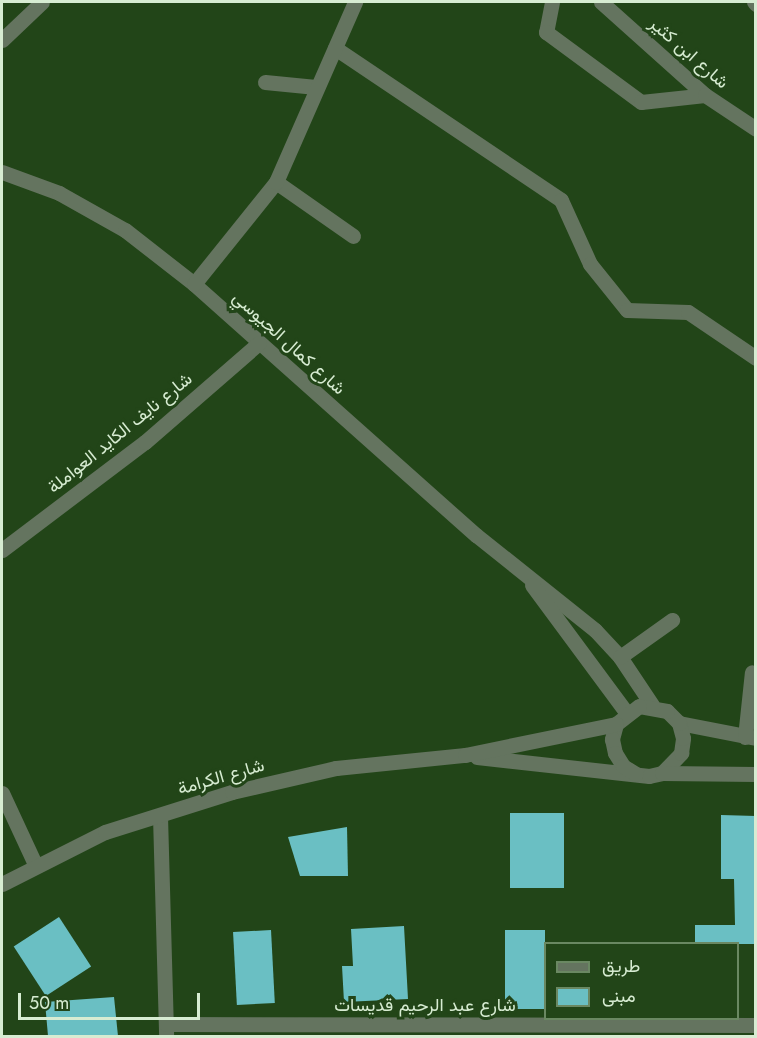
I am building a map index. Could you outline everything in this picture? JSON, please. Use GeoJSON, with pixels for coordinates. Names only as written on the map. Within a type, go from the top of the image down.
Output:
{"type":"FeatureCollection","features":[{"type":"Feature","properties":{"kind":"street"},"geometry":{"type":"LineString","coordinates":[[2,40],[42,2]]}},
{"type":"Feature","properties":{"kind":"street"},"geometry":{"type":"LineString","coordinates":[[194,284],[276,182],[292,153],[316,87],[355,2]]}},
{"type":"Feature","properties":{"kind":"street"},"geometry":{"type":"LineString","coordinates":[[552,2],[546,33],[641,102],[705,95]]}},
{"type":"Feature","properties":{"kind":"street","name":"شارع ابن كثير"},"geometry":{"type":"LineString","coordinates":[[602,2],[705,95],[756,129]]}},
{"type":"Feature","properties":{"kind":"street"},"geometry":{"type":"LineString","coordinates":[[335,48],[561,200],[590,264],[627,310],[688,312],[756,358]]}},
{"type":"Feature","properties":{"kind":"street"},"geometry":{"type":"LineString","coordinates":[[265,82],[316,87]]}},
{"type":"Feature","properties":{"kind":"street","name":"شارع كمال الجيوسي"},"geometry":{"type":"LineString","coordinates":[[2,172],[59,193],[125,230],[194,284],[528,577],[569,607],[620,657],[652,705]]}},
{"type":"Feature","properties":{"kind":"street"},"geometry":{"type":"LineString","coordinates":[[276,182],[353,236]]}},
{"type":"Feature","properties":{"kind":"street","name":"شارع نايف الكايد العواملة"},"geometry":{"type":"LineString","coordinates":[[2,550],[145,442],[259,343]]}},
{"type":"Feature","properties":{"kind":"street","name":"شارع كمال الجيوسي"},"geometry":{"type":"LineString","coordinates":[[528,577],[621,718]]}},
{"type":"Feature","properties":{"kind":"street"},"geometry":{"type":"LineString","coordinates":[[620,657],[672,620]]}},
{"type":"Feature","properties":{"kind":"street"},"geometry":{"type":"LineString","coordinates":[[679,723],[750,737],[752,672]]}},
{"type":"Feature","properties":{"kind":"street"},"geometry":{"type":"LineString","coordinates":[[662,773],[681,753],[683,738],[679,723],[667,711],[652,705],[621,718],[612,739],[615,753],[623,766],[636,774],[756,774]]}},
{"type":"Feature","properties":{"kind":"street","name":"شارع الكرامة"},"geometry":{"type":"LineString","coordinates":[[2,884],[35,864],[105,832],[232,792],[336,768],[465,755],[621,718]]}},
{"type":"Feature","properties":{"kind":"street","name":"شارع الكرامة"},"geometry":{"type":"LineString","coordinates":[[465,755],[636,774]]}},
{"type":"Feature","properties":{"kind":"street"},"geometry":{"type":"LineString","coordinates":[[2,793],[35,864]]}},
{"type":"Feature","properties":{"kind":"street"},"geometry":{"type":"LineString","coordinates":[[160,816],[166,1030]]}},
{"type":"Feature","properties":{"kind":"street","name":"شارع عبد الرحيم قديسات"},"geometry":{"type":"LineString","coordinates":[[166,1030],[756,1025]]}},
{"type":"Feature","properties":{"kind":"building"},"geometry":{"type":"Polygon","coordinates":[[[510,813],[564,813],[564,888],[510,888],[510,813]]]}},
{"type":"Feature","properties":{"kind":"building"},"geometry":{"type":"Polygon","coordinates":[[[721,815],[756,816],[756,944],[695,942],[695,925],[735,925],[734,879],[721,879],[721,815]]]}},
{"type":"Feature","properties":{"kind":"building"},"geometry":{"type":"Polygon","coordinates":[[[347,827],[348,876],[300,876],[288,837],[347,827]]]}},
{"type":"Feature","properties":{"kind":"building"},"geometry":{"type":"Polygon","coordinates":[[[59,917],[91,966],[46,996],[14,946],[59,917]]]}},
{"type":"Feature","properties":{"kind":"building"},"geometry":{"type":"Polygon","coordinates":[[[404,926],[408,999],[344,1002],[342,966],[353,966],[351,929],[404,926]]]}},
{"type":"Feature","properties":{"kind":"building"},"geometry":{"type":"Polygon","coordinates":[[[271,930],[275,1003],[237,1005],[233,932],[271,930]]]}},
{"type":"Feature","properties":{"kind":"building"},"geometry":{"type":"Polygon","coordinates":[[[505,930],[545,930],[544,1009],[505,1009],[505,930]]]}},
{"type":"Feature","properties":{"kind":"building"},"geometry":{"type":"Polygon","coordinates":[[[114,997],[118,1036],[48,1036],[45,1002],[114,997]]]}}]}
